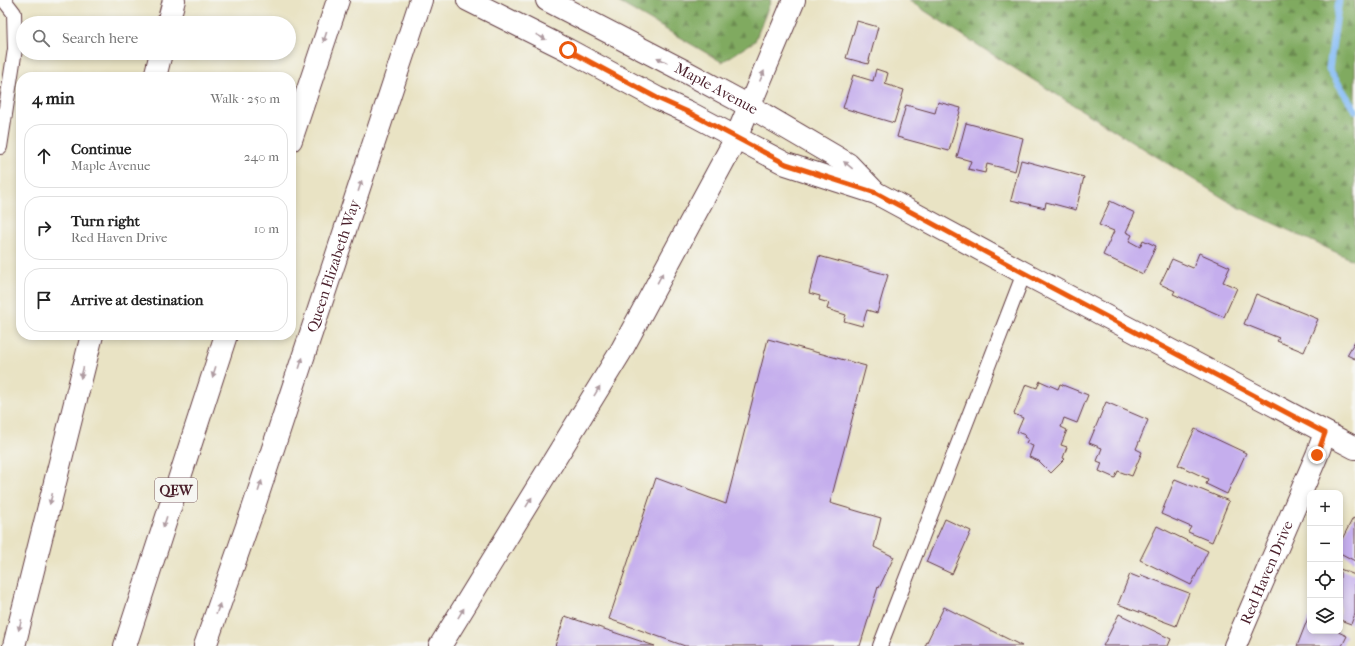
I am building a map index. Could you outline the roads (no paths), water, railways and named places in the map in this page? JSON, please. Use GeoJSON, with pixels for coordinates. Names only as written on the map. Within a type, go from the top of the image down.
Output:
{"type":"FeatureCollection","features":[{"type":"Feature","properties":{"kind":"main road"},"geometry":{"type":"LineString","coordinates":[[170,16],[174,0]]}},
{"type":"Feature","properties":{"kind":"main road"},"geometry":{"type":"LineString","coordinates":[[296,125],[338,0]]}},
{"type":"Feature","properties":{"kind":"main road","name":"Queen Elizabeth Way"},"geometry":{"type":"LineString","coordinates":[[205,646],[253,509],[421,0]]}},
{"type":"Feature","properties":{"kind":"main road","name":"Maple Avenue"},"geometry":{"type":"LineString","coordinates":[[468,0],[568,50],[657,98],[688,112],[786,164],[876,193],[1355,448]]}},
{"type":"Feature","properties":{"kind":"main road","name":"Maple Avenue"},"geometry":{"type":"LineString","coordinates":[[547,0],[749,106],[848,164],[876,193]]}},
{"type":"Feature","properties":{"kind":"main road"},"geometry":{"type":"LineString","coordinates":[[440,646],[620,353],[736,138],[794,0]]}},
{"type":"Feature","properties":{"kind":"main road"},"geometry":{"type":"LineString","coordinates":[[156,72],[159,60]]}},
{"type":"Feature","properties":{"kind":"main road"},"geometry":{"type":"LineString","coordinates":[[14,646],[91,340]]}},
{"type":"Feature","properties":{"kind":"main road","name":"QEW"},"geometry":{"type":"LineString","coordinates":[[125,646],[224,340]]}},
{"type":"Feature","properties":{"kind":"main road","name":"Red Haven Drive"},"geometry":{"type":"LineString","coordinates":[[1235,646],[1325,433]]}},
{"type":"Feature","properties":{"kind":"lane"},"geometry":{"type":"LineString","coordinates":[[0,147],[15,49],[14,13],[4,0]]}},
{"type":"Feature","properties":{"kind":"lane"},"geometry":{"type":"LineString","coordinates":[[880,646],[1024,273]]}},
{"type":"Feature","properties":{"kind":"waterway"},"geometry":{"type":"LineString","coordinates":[[1339,0],[1329,69],[1355,110]]}}]}
